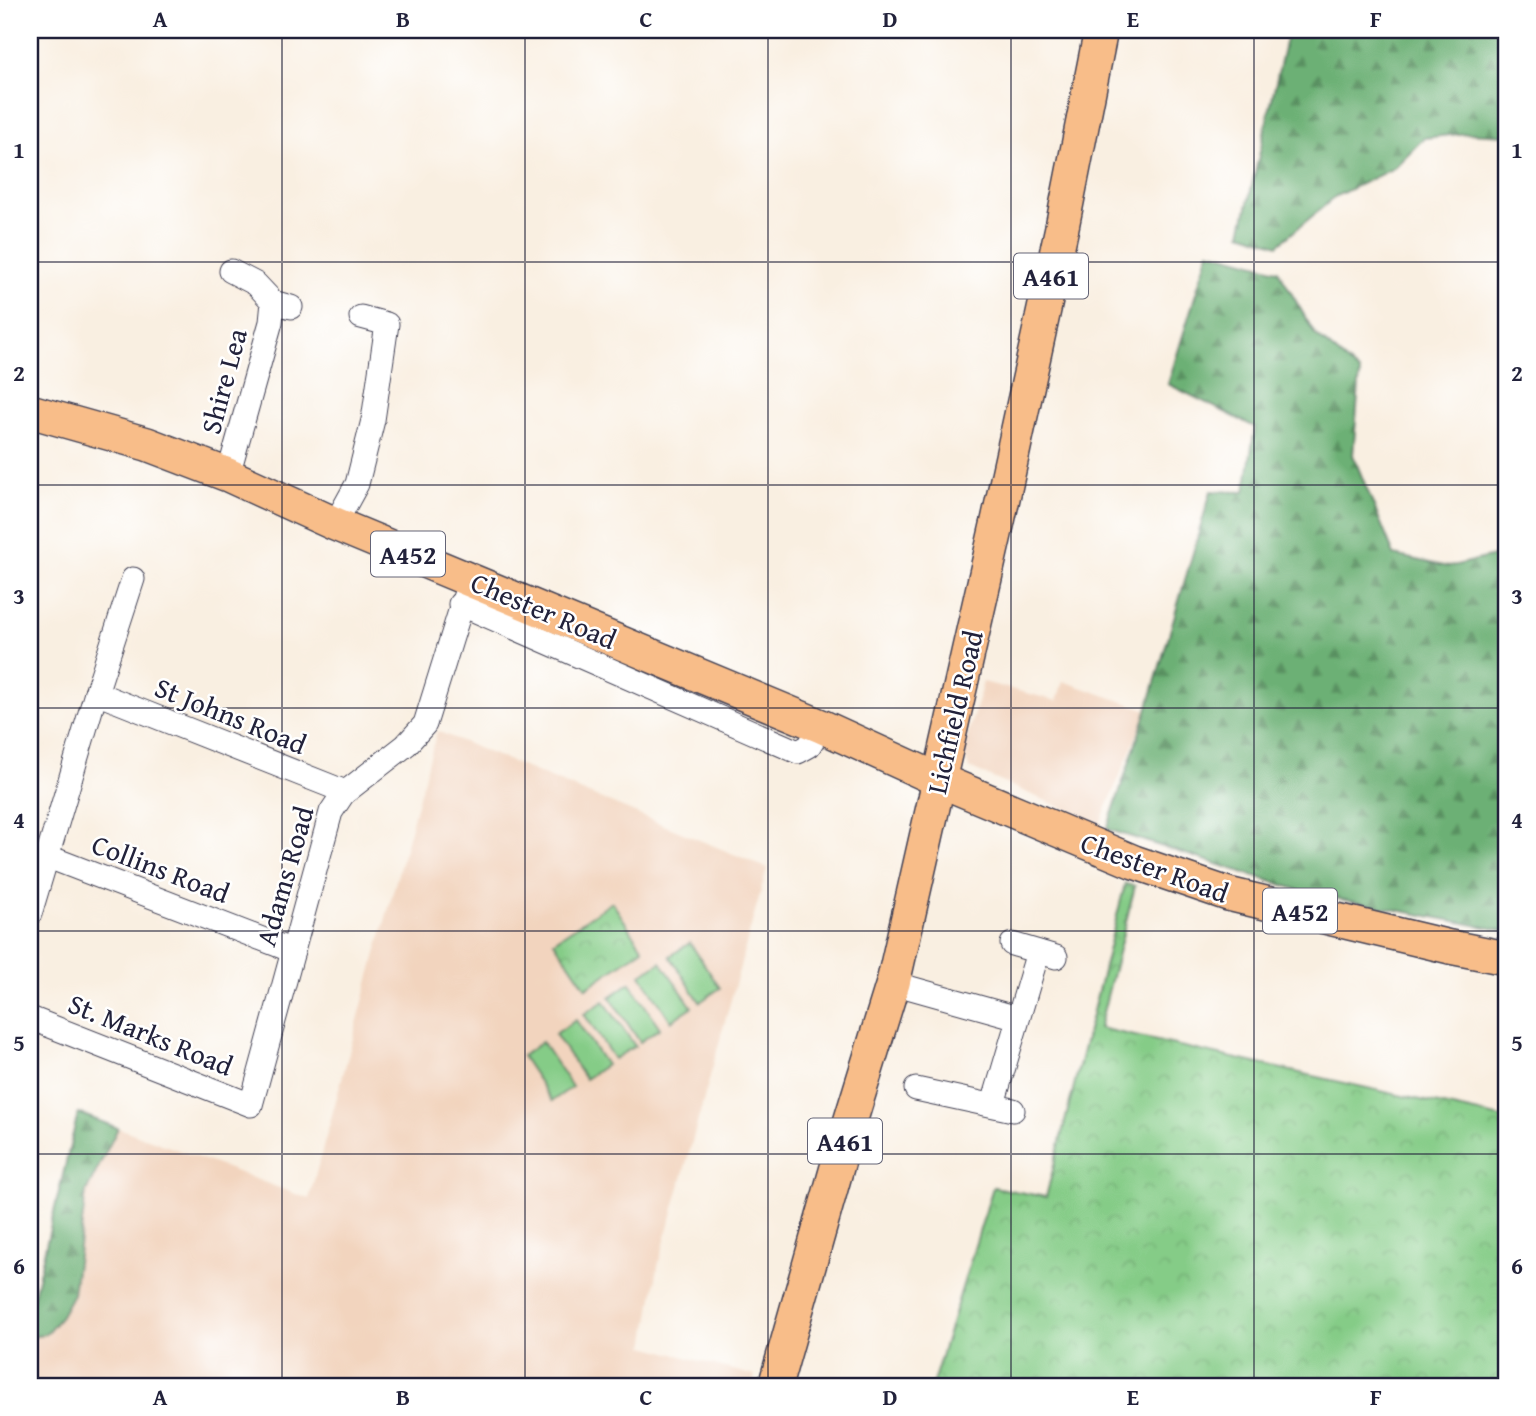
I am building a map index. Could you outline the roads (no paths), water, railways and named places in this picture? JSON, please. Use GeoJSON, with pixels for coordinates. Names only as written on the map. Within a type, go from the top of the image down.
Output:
{"type":"FeatureCollection","features":[{"type":"Feature","properties":{"kind":"highway","name":"Lichfield Road"},"geometry":{"type":"LineString","coordinates":[[775,1386],[847,1132],[893,983],[1013,454],[1101,30]]}},
{"type":"Feature","properties":{"kind":"highway","name":"Chester Road"},"geometry":{"type":"LineString","coordinates":[[30,411],[147,444],[228,475],[335,524],[465,591],[821,726],[1097,848],[1228,894],[1506,958]]}},
{"type":"Feature","properties":{"kind":"street","name":"Shire Lea"},"geometry":{"type":"LineString","coordinates":[[228,475],[271,322],[282,304],[257,285],[230,271]]}},
{"type":"Feature","properties":{"kind":"street"},"geometry":{"type":"LineString","coordinates":[[335,524],[357,484],[373,420],[387,324],[361,317]]}},
{"type":"Feature","properties":{"kind":"street"},"geometry":{"type":"LineString","coordinates":[[30,914],[133,579]]}},
{"type":"Feature","properties":{"kind":"street","name":"Adams Road"},"geometry":{"type":"LineString","coordinates":[[251,1105],[331,812],[343,794],[406,745],[425,724],[465,591]]}},
{"type":"Feature","properties":{"kind":"street","name":"St Johns Road"},"geometry":{"type":"LineString","coordinates":[[96,693],[338,789],[343,794]]}},
{"type":"Feature","properties":{"kind":"street","name":"Collins Road"},"geometry":{"type":"LineString","coordinates":[[46,856],[293,951]]}},
{"type":"Feature","properties":{"kind":"street"},"geometry":{"type":"LineString","coordinates":[[916,1089],[1003,1107],[1018,1018],[1047,955],[1012,944]]}},
{"type":"Feature","properties":{"kind":"street"},"geometry":{"type":"LineString","coordinates":[[893,983],[1018,1018]]}},
{"type":"Feature","properties":{"kind":"street","name":"St. Marks Road"},"geometry":{"type":"LineString","coordinates":[[30,1018],[251,1105]]}}]}
